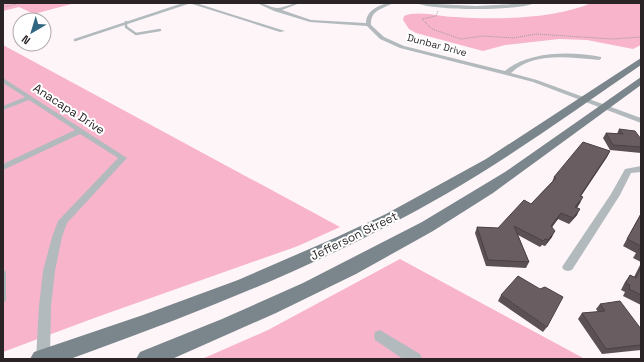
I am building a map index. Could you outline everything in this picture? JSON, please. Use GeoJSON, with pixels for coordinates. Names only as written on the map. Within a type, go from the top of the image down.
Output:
{"type":"FeatureCollection","features":[{"type":"Feature","properties":{"kind":"main road","name":"Jefferson Street"},"geometry":{"type":"LineString","coordinates":[[147,359],[262,311],[411,236],[479,195],[590,105],[641,61]]}},
{"type":"Feature","properties":{"kind":"main road","name":"Jefferson Street"},"geometry":{"type":"LineString","coordinates":[[42,359],[137,326],[235,289],[318,254],[441,191],[590,105],[641,80]]}},
{"type":"Feature","properties":{"kind":"street"},"geometry":{"type":"LineString","coordinates":[[191,3],[282,31]]}},
{"type":"Feature","properties":{"kind":"street"},"geometry":{"type":"LineString","coordinates":[[259,3],[315,22],[368,25],[369,18],[373,12],[391,3]]}},
{"type":"Feature","properties":{"kind":"street"},"geometry":{"type":"LineString","coordinates":[[276,10],[298,3]]}},
{"type":"Feature","properties":{"kind":"street"},"geometry":{"type":"LineString","coordinates":[[419,3],[440,6],[479,8],[507,7],[533,3]]}},
{"type":"Feature","properties":{"kind":"street","name":"Dunbar Drive"},"geometry":{"type":"LineString","coordinates":[[368,25],[382,38],[402,47],[506,74],[590,105]]}},
{"type":"Feature","properties":{"kind":"street"},"geometry":{"type":"LineString","coordinates":[[506,74],[512,66],[525,60],[556,57],[599,58]]}},
{"type":"Feature","properties":{"kind":"street","name":"Anacapa Drive"},"geometry":{"type":"LineString","coordinates":[[3,80],[123,158],[63,221],[57,235],[49,265],[42,359]]}},
{"type":"Feature","properties":{"kind":"street"},"geometry":{"type":"LineString","coordinates":[[3,108],[30,98]]}},
{"type":"Feature","properties":{"kind":"street"},"geometry":{"type":"LineString","coordinates":[[590,105],[641,121]]}},
{"type":"Feature","properties":{"kind":"street"},"geometry":{"type":"LineString","coordinates":[[590,105],[641,127]]}},
{"type":"Feature","properties":{"kind":"street"},"geometry":{"type":"LineString","coordinates":[[3,167],[80,131]]}},
{"type":"Feature","properties":{"kind":"street"},"geometry":{"type":"LineString","coordinates":[[568,267],[615,195],[628,171],[639,169]]}},
{"type":"Feature","properties":{"kind":"street"},"geometry":{"type":"LineString","coordinates":[[380,336],[415,359]]}},
{"type":"Feature","properties":{"kind":"lane"},"geometry":{"type":"LineString","coordinates":[[75,40],[187,3]]}},
{"type":"Feature","properties":{"kind":"lane"},"geometry":{"type":"LineString","coordinates":[[126,22],[126,27],[136,34],[145,34],[160,30]]}},
{"type":"Feature","properties":{"kind":"lane"},"geometry":{"type":"LineString","coordinates":[[3,273],[3,299]]}},
{"type":"Feature","properties":{"kind":"path"},"geometry":{"type":"LineString","coordinates":[[3,7],[22,3],[41,3]]}},
{"type":"Feature","properties":{"kind":"path"},"geometry":{"type":"LineString","coordinates":[[440,6],[437,15],[423,18],[422,20],[432,29],[461,39],[484,36],[514,38],[536,34],[612,39],[641,37]]}},
{"type":"Feature","properties":{"kind":"shaded area"},"geometry":{"type":"Polygon","coordinates":[[[3,3],[75,3],[41,12],[30,12],[19,7],[3,11],[3,3]]]}},
{"type":"Feature","properties":{"kind":"shaded area"},"geometry":{"type":"Polygon","coordinates":[[[591,3],[641,3],[641,45],[633,49],[587,40],[559,39],[505,45],[483,51],[416,33],[409,29],[403,20],[404,16],[410,14],[429,14],[471,18],[524,17],[560,12],[591,3]]]}},
{"type":"Feature","properties":{"kind":"shaded area"},"geometry":{"type":"Polygon","coordinates":[[[3,45],[12,50],[12,52],[16,52],[340,227],[298,246],[3,352],[3,45]]]}},
{"type":"Feature","properties":{"kind":"shaded area"},"geometry":{"type":"Polygon","coordinates":[[[400,259],[585,359],[202,359],[268,330],[400,259]]]}},
{"type":"Feature","properties":{"kind":"building"},"geometry":{"type":"Polygon","coordinates":[[[619,129],[635,131],[641,139],[641,147],[613,145],[606,133],[623,134],[619,129]]]}},
{"type":"Feature","properties":{"kind":"building"},"geometry":{"type":"Polygon","coordinates":[[[583,142],[610,151],[580,196],[583,197],[575,207],[580,209],[573,218],[561,213],[551,226],[555,231],[548,240],[545,239],[543,241],[514,226],[529,262],[488,260],[477,227],[498,228],[524,200],[531,204],[556,178],[554,177],[583,142]]]}},
{"type":"Feature","properties":{"kind":"building"},"geometry":{"type":"Polygon","coordinates":[[[641,214],[641,246],[627,239],[641,214]]]}},
{"type":"Feature","properties":{"kind":"building"},"geometry":{"type":"Polygon","coordinates":[[[641,267],[641,295],[629,289],[630,285],[626,283],[630,275],[636,278],[641,267]]]}},
{"type":"Feature","properties":{"kind":"building"},"geometry":{"type":"Polygon","coordinates":[[[518,276],[540,289],[545,287],[563,297],[547,327],[501,295],[518,276]]]}},
{"type":"Feature","properties":{"kind":"building"},"geometry":{"type":"Polygon","coordinates":[[[620,301],[641,329],[641,345],[606,349],[582,313],[605,311],[600,304],[620,301]]]}}]}
